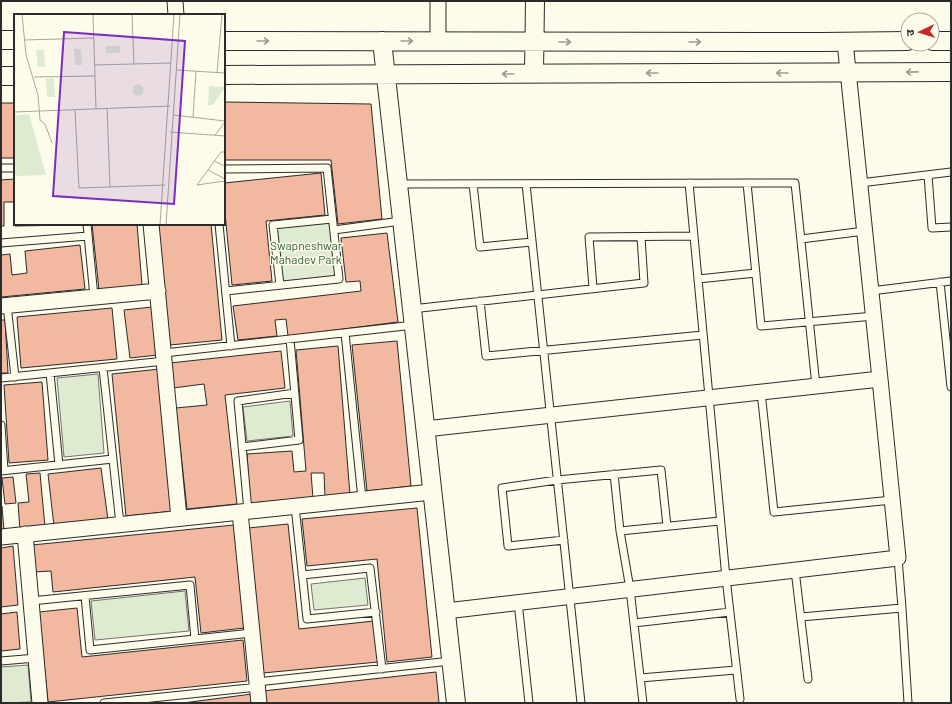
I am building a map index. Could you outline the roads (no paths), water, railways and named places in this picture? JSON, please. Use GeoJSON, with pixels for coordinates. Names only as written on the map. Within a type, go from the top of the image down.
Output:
{"type":"FeatureCollection","features":[{"type":"Feature","properties":{"kind":"street"},"geometry":{"type":"LineString","coordinates":[[175,1],[176,14]]}},
{"type":"Feature","properties":{"kind":"street"},"geometry":{"type":"LineString","coordinates":[[438,1],[438,41]]}},
{"type":"Feature","properties":{"kind":"street"},"geometry":{"type":"LineString","coordinates":[[534,74],[535,1]]}},
{"type":"Feature","properties":{"kind":"street"},"geometry":{"type":"LineString","coordinates":[[1,40],[14,40]]}},
{"type":"Feature","properties":{"kind":"street"},"geometry":{"type":"LineString","coordinates":[[225,41],[900,41]]}},
{"type":"Feature","properties":{"kind":"street"},"geometry":{"type":"LineString","coordinates":[[382,41],[456,703]]}},
{"type":"Feature","properties":{"kind":"street"},"geometry":{"type":"LineString","coordinates":[[940,41],[951,41]]}},
{"type":"Feature","properties":{"kind":"street"},"geometry":{"type":"LineString","coordinates":[[446,611],[898,558],[845,42]]}},
{"type":"Feature","properties":{"kind":"street"},"geometry":{"type":"LineString","coordinates":[[225,75],[951,72]]}},
{"type":"Feature","properties":{"kind":"street"},"geometry":{"type":"LineString","coordinates":[[1,76],[14,76]]}},
{"type":"Feature","properties":{"kind":"street"},"geometry":{"type":"LineString","coordinates":[[151,225],[179,518]]}},
{"type":"Feature","properties":{"kind":"street"},"geometry":{"type":"LineString","coordinates":[[4,305],[158,291]]}},
{"type":"Feature","properties":{"kind":"street"},"geometry":{"type":"LineString","coordinates":[[425,428],[880,379]]}},
{"type":"Feature","properties":{"kind":"street"},"geometry":{"type":"LineString","coordinates":[[1,537],[432,492]]}},
{"type":"Feature","properties":{"kind":"street"},"geometry":{"type":"LineString","coordinates":[[244,511],[252,633],[259,703]]}},
{"type":"Feature","properties":{"kind":"street"},"geometry":{"type":"LineString","coordinates":[[25,534],[40,703]]}},
{"type":"Feature","properties":{"kind":"lane"},"geometry":{"type":"LineString","coordinates":[[1,168],[14,168]]}},
{"type":"Feature","properties":{"kind":"lane"},"geometry":{"type":"LineString","coordinates":[[225,169],[327,168],[339,279],[226,291]]}},
{"type":"Feature","properties":{"kind":"lane"},"geometry":{"type":"LineString","coordinates":[[860,183],[951,172]]}},
{"type":"Feature","properties":{"kind":"lane"},"geometry":{"type":"LineString","coordinates":[[928,175],[932,228],[951,227]]}},
{"type":"Feature","properties":{"kind":"lane"},"geometry":{"type":"LineString","coordinates":[[689,183],[720,521],[740,700]]}},
{"type":"Feature","properties":{"kind":"lane"},"geometry":{"type":"LineString","coordinates":[[747,183],[761,326],[874,316]]}},
{"type":"Feature","properties":{"kind":"lane"},"geometry":{"type":"LineString","coordinates":[[398,184],[796,183],[816,386]]}},
{"type":"Feature","properties":{"kind":"lane"},"geometry":{"type":"LineString","coordinates":[[473,184],[480,247],[532,242]]}},
{"type":"Feature","properties":{"kind":"lane"},"geometry":{"type":"LineString","coordinates":[[526,184],[581,703]]}},
{"type":"Feature","properties":{"kind":"lane"},"geometry":{"type":"LineString","coordinates":[[280,285],[273,225],[332,219]]}},
{"type":"Feature","properties":{"kind":"lane"},"geometry":{"type":"LineString","coordinates":[[334,230],[402,221]]}},
{"type":"Feature","properties":{"kind":"lane"},"geometry":{"type":"LineString","coordinates":[[87,225],[94,297]]}},
{"type":"Feature","properties":{"kind":"lane"},"geometry":{"type":"LineString","coordinates":[[219,225],[231,346]]}},
{"type":"Feature","properties":{"kind":"lane"},"geometry":{"type":"LineString","coordinates":[[801,239],[865,231]]}},
{"type":"Feature","properties":{"kind":"lane"},"geometry":{"type":"LineString","coordinates":[[1,243],[88,236]]}},
{"type":"Feature","properties":{"kind":"lane"},"geometry":{"type":"LineString","coordinates":[[1,378],[103,368],[231,346],[344,333],[480,301],[644,282],[641,236]]}},
{"type":"Feature","properties":{"kind":"lane"},"geometry":{"type":"LineString","coordinates":[[592,288],[589,237],[694,236]]}},
{"type":"Feature","properties":{"kind":"lane"},"geometry":{"type":"LineString","coordinates":[[698,279],[756,273]]}},
{"type":"Feature","properties":{"kind":"lane"},"geometry":{"type":"LineString","coordinates":[[871,291],[951,281]]}},
{"type":"Feature","properties":{"kind":"lane"},"geometry":{"type":"LineString","coordinates":[[940,282],[948,338],[951,387]]}},
{"type":"Feature","properties":{"kind":"lane"},"geometry":{"type":"LineString","coordinates":[[480,301],[486,356],[703,335]]}},
{"type":"Feature","properties":{"kind":"lane"},"geometry":{"type":"LineString","coordinates":[[4,305],[15,377]]}},
{"type":"Feature","properties":{"kind":"lane"},"geometry":{"type":"LineString","coordinates":[[344,333],[362,499]]}},
{"type":"Feature","properties":{"kind":"lane"},"geometry":{"type":"LineString","coordinates":[[242,447],[299,440],[290,339]]}},
{"type":"Feature","properties":{"kind":"lane"},"geometry":{"type":"LineString","coordinates":[[103,368],[120,524]]}},
{"type":"Feature","properties":{"kind":"lane"},"geometry":{"type":"LineString","coordinates":[[50,373],[59,465]]}},
{"type":"Feature","properties":{"kind":"lane"},"geometry":{"type":"LineString","coordinates":[[761,392],[774,512],[892,500]]}},
{"type":"Feature","properties":{"kind":"lane"},"geometry":{"type":"LineString","coordinates":[[244,511],[242,447],[238,401],[295,393]]}},
{"type":"Feature","properties":{"kind":"lane"},"geometry":{"type":"LineString","coordinates":[[1,426],[3,470],[113,459]]}},
{"type":"Feature","properties":{"kind":"lane"},"geometry":{"type":"LineString","coordinates":[[564,540],[508,546],[502,488],[558,480],[661,470],[667,526]]}},
{"type":"Feature","properties":{"kind":"lane"},"geometry":{"type":"LineString","coordinates":[[614,474],[620,531],[630,589],[643,703]]}},
{"type":"Feature","properties":{"kind":"lane"},"geometry":{"type":"LineString","coordinates":[[295,506],[307,619],[376,612]]}},
{"type":"Feature","properties":{"kind":"lane"},"geometry":{"type":"LineString","coordinates":[[620,531],[720,521]]}},
{"type":"Feature","properties":{"kind":"lane"},"geometry":{"type":"LineString","coordinates":[[898,558],[908,703]]}},
{"type":"Feature","properties":{"kind":"lane"},"geometry":{"type":"LineString","coordinates":[[302,575],[370,568],[382,669]]}},
{"type":"Feature","properties":{"kind":"lane"},"geometry":{"type":"LineString","coordinates":[[795,570],[808,679]]}},
{"type":"Feature","properties":{"kind":"lane"},"geometry":{"type":"LineString","coordinates":[[31,601],[190,585],[195,639]]}},
{"type":"Feature","properties":{"kind":"lane"},"geometry":{"type":"LineString","coordinates":[[84,596],[90,650],[252,633]]}},
{"type":"Feature","properties":{"kind":"lane"},"geometry":{"type":"LineString","coordinates":[[518,602],[530,703]]}},
{"type":"Feature","properties":{"kind":"lane"},"geometry":{"type":"LineString","coordinates":[[801,617],[902,608]]}},
{"type":"Feature","properties":{"kind":"lane"},"geometry":{"type":"LineString","coordinates":[[634,623],[730,612]]}},
{"type":"Feature","properties":{"kind":"lane"},"geometry":{"type":"LineString","coordinates":[[1,661],[36,658]]}},
{"type":"Feature","properties":{"kind":"lane"},"geometry":{"type":"LineString","coordinates":[[104,703],[382,669],[452,662]]}},
{"type":"Feature","properties":{"kind":"lane"},"geometry":{"type":"LineString","coordinates":[[640,678],[736,670]]}},
{"type":"Feature","properties":{"kind":"park label","name":"Swapneshwar Mahadev Park"},"geometry":{"type":"Point","coordinates":[306,252]}}]}
